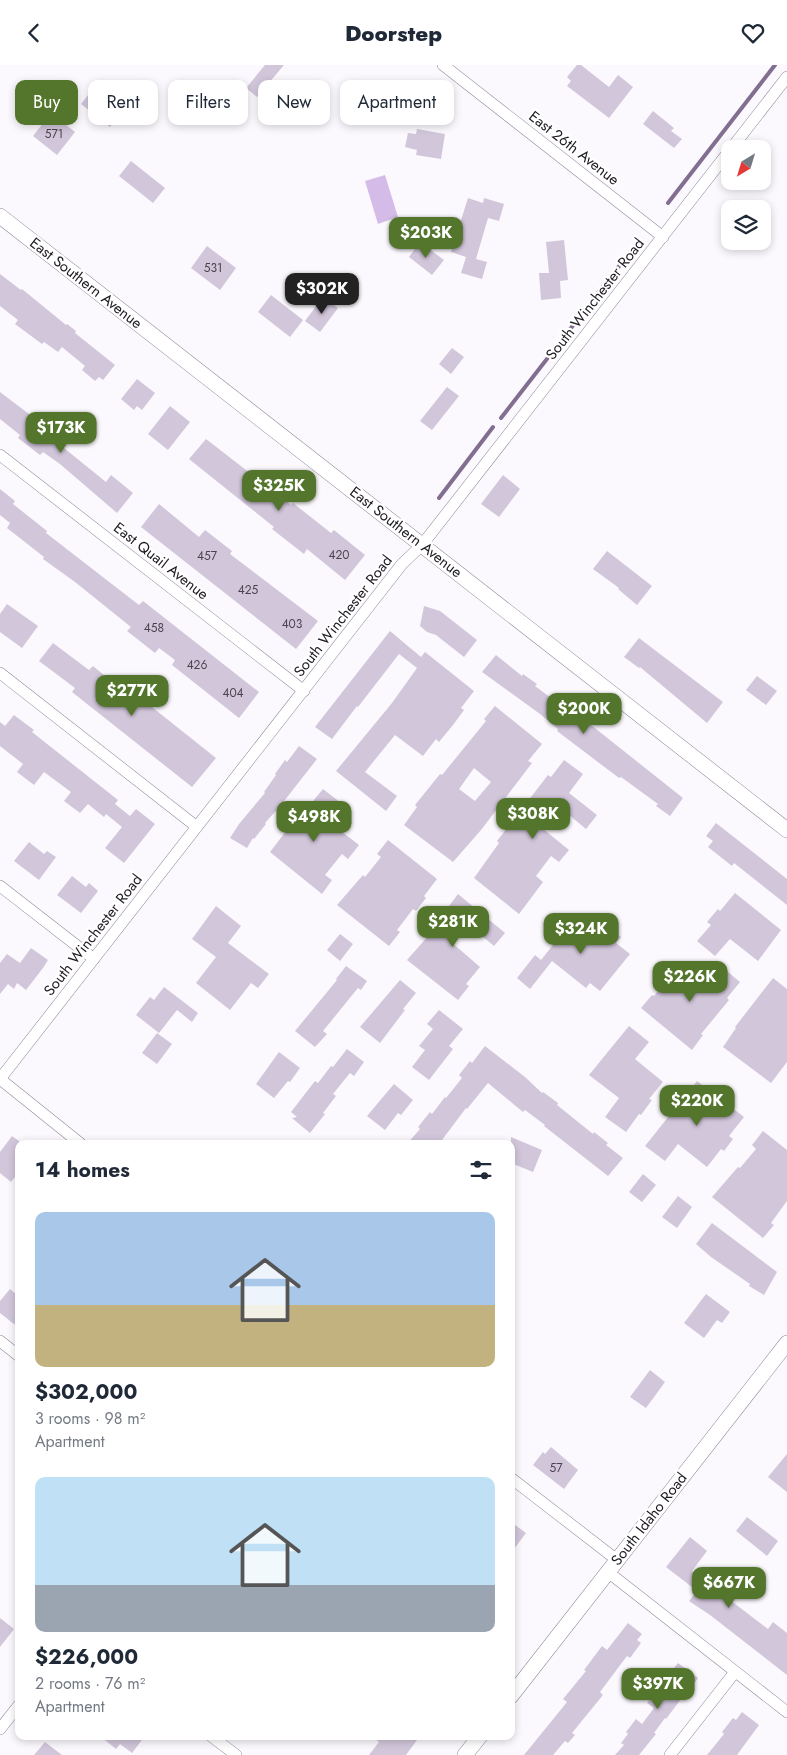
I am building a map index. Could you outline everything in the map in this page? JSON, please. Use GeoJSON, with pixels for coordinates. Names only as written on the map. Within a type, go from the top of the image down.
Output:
{"type":"FeatureCollection","features":[{"type":"Feature","properties":{"kind":"main road","name":"East Southern Avenue"},"geometry":{"type":"LineString","coordinates":[[0,215],[787,830]]}},
{"type":"Feature","properties":{"kind":"main road","name":"South Idaho Road"},"geometry":{"type":"LineString","coordinates":[[515,1691],[787,1343]]}},
{"type":"Feature","properties":{"kind":"main road"},"geometry":{"type":"LineString","coordinates":[[465,1755],[477,1740]]}},
{"type":"Feature","properties":{"kind":"street","name":"East 26th Avenue"},"geometry":{"type":"LineString","coordinates":[[442,65],[663,237]]}},
{"type":"Feature","properties":{"kind":"street","name":"South Winchester Road"},"geometry":{"type":"LineString","coordinates":[[738,140],[787,77]]}},
{"type":"Feature","properties":{"kind":"street","name":"South Winchester Road"},"geometry":{"type":"LineString","coordinates":[[0,1079],[402,564],[422,545],[721,162]]}},
{"type":"Feature","properties":{"kind":"street","name":"East Quail Avenue"},"geometry":{"type":"LineString","coordinates":[[0,455],[304,691]]}},
{"type":"Feature","properties":{"kind":"street"},"geometry":{"type":"LineString","coordinates":[[0,673],[197,827]]}},
{"type":"Feature","properties":{"kind":"street"},"geometry":{"type":"LineString","coordinates":[[0,886],[94,959]]}},
{"type":"Feature","properties":{"kind":"street"},"geometry":{"type":"LineString","coordinates":[[0,1079],[76,1140]]}},
{"type":"Feature","properties":{"kind":"street"},"geometry":{"type":"LineString","coordinates":[[0,1341],[15,1353]]}},
{"type":"Feature","properties":{"kind":"street"},"geometry":{"type":"LineString","coordinates":[[515,1481],[735,1672],[787,1712]]}},
{"type":"Feature","properties":{"kind":"street"},"geometry":{"type":"LineString","coordinates":[[670,1755],[735,1672]]}},
{"type":"Feature","properties":{"kind":"street"},"geometry":{"type":"LineString","coordinates":[[0,1729],[15,1710]]}},
{"type":"Feature","properties":{"kind":"street"},"geometry":{"type":"LineString","coordinates":[[216,1740],[236,1755]]}},
{"type":"Feature","properties":{"kind":"shaded area"},"geometry":{"type":"Polygon","coordinates":[[[385,175],[398,217],[378,224],[365,181],[385,175]]]}},
{"type":"Feature","properties":{"kind":"building"},"geometry":{"type":"Polygon","coordinates":[[[265,65],[284,65],[271,80],[258,80],[257,97],[248,90],[248,86],[265,65]]]}},
{"type":"Feature","properties":{"kind":"building"},"geometry":{"type":"Polygon","coordinates":[[[577,65],[581,65],[609,87],[618,75],[633,87],[609,118],[567,86],[571,81],[567,77],[577,65]]]}},
{"type":"Feature","properties":{"kind":"building"},"geometry":{"type":"Polygon","coordinates":[[[88,95],[88,110],[81,104],[88,95]]]}},
{"type":"Feature","properties":{"kind":"building"},"geometry":{"type":"Polygon","coordinates":[[[653,111],[674,128],[671,131],[682,139],[674,148],[643,124],[653,111]]]}},
{"type":"Feature","properties":{"kind":"building"},"geometry":{"type":"Polygon","coordinates":[[[42,125],[66,125],[75,132],[57,155],[33,136],[42,125]]]}},
{"type":"Feature","properties":{"kind":"building"},"geometry":{"type":"Polygon","coordinates":[[[417,129],[445,134],[441,159],[416,155],[417,150],[405,147],[408,133],[416,134],[417,129]]]}},
{"type":"Feature","properties":{"kind":"building"},"geometry":{"type":"Polygon","coordinates":[[[131,161],[165,188],[153,203],[119,176],[131,161]]]}},
{"type":"Feature","properties":{"kind":"building"},"geometry":{"type":"Polygon","coordinates":[[[468,198],[483,203],[484,198],[504,204],[499,221],[488,218],[476,259],[487,262],[482,279],[461,273],[466,257],[451,252],[468,198]]]}},
{"type":"Feature","properties":{"kind":"building"},"geometry":{"type":"Polygon","coordinates":[[[564,240],[568,280],[560,281],[561,298],[541,300],[539,273],[549,273],[546,242],[564,240]]]}},
{"type":"Feature","properties":{"kind":"building"},"geometry":{"type":"Polygon","coordinates":[[[420,242],[444,260],[432,275],[409,257],[420,242]]]}},
{"type":"Feature","properties":{"kind":"building"},"geometry":{"type":"Polygon","coordinates":[[[207,246],[236,268],[220,290],[191,268],[207,246]]]}},
{"type":"Feature","properties":{"kind":"building"},"geometry":{"type":"Polygon","coordinates":[[[0,274],[76,331],[75,333],[115,365],[103,380],[99,377],[95,381],[82,370],[85,366],[62,347],[58,352],[44,342],[42,344],[15,324],[18,320],[0,306],[0,274]]]}},
{"type":"Feature","properties":{"kind":"building"},"geometry":{"type":"Polygon","coordinates":[[[271,295],[303,320],[290,337],[258,312],[271,295]]]}},
{"type":"Feature","properties":{"kind":"building"},"geometry":{"type":"Polygon","coordinates":[[[323,297],[338,308],[320,332],[305,321],[323,297]]]}},
{"type":"Feature","properties":{"kind":"building"},"geometry":{"type":"Polygon","coordinates":[[[452,348],[464,357],[451,374],[439,364],[452,348]]]}},
{"type":"Feature","properties":{"kind":"building"},"geometry":{"type":"Polygon","coordinates":[[[137,379],[155,393],[142,410],[137,406],[134,410],[121,399],[137,379]]]}},
{"type":"Feature","properties":{"kind":"building"},"geometry":{"type":"Polygon","coordinates":[[[447,387],[459,396],[432,430],[420,421],[447,387]]]}},
{"type":"Feature","properties":{"kind":"building"},"geometry":{"type":"Polygon","coordinates":[[[0,392],[54,430],[51,435],[61,441],[59,444],[106,482],[111,475],[133,493],[117,513],[60,464],[43,452],[40,455],[18,438],[20,435],[0,419],[0,392]]]}},
{"type":"Feature","properties":{"kind":"building"},"geometry":{"type":"Polygon","coordinates":[[[170,406],[190,422],[168,450],[148,434],[170,406]]]}},
{"type":"Feature","properties":{"kind":"building"},"geometry":{"type":"Polygon","coordinates":[[[206,439],[291,505],[293,503],[331,533],[334,530],[365,555],[345,580],[307,549],[304,554],[272,529],[274,527],[189,459],[206,439]]]}},
{"type":"Feature","properties":{"kind":"building"},"geometry":{"type":"Polygon","coordinates":[[[503,475],[520,489],[499,517],[481,504],[503,475]]]}},
{"type":"Feature","properties":{"kind":"building"},"geometry":{"type":"Polygon","coordinates":[[[0,489],[15,501],[13,504],[47,531],[46,533],[139,605],[143,601],[259,692],[239,718],[172,665],[175,660],[159,648],[155,653],[127,631],[131,627],[43,559],[44,557],[7,528],[10,523],[0,515],[0,489]]]}},
{"type":"Feature","properties":{"kind":"building"},"geometry":{"type":"Polygon","coordinates":[[[159,504],[199,537],[205,530],[232,551],[230,554],[318,621],[296,649],[141,527],[159,504]]]}},
{"type":"Feature","properties":{"kind":"building"},"geometry":{"type":"Polygon","coordinates":[[[607,551],[652,586],[637,605],[619,588],[593,569],[607,551]]]}},
{"type":"Feature","properties":{"kind":"building"},"geometry":{"type":"Polygon","coordinates":[[[7,604],[38,626],[22,648],[0,632],[0,614],[7,604]]]}},
{"type":"Feature","properties":{"kind":"building"},"geometry":{"type":"Polygon","coordinates":[[[424,606],[440,611],[477,640],[464,657],[436,635],[427,632],[420,626],[424,606]]]}},
{"type":"Feature","properties":{"kind":"building"},"geometry":{"type":"Polygon","coordinates":[[[390,631],[421,657],[425,652],[474,691],[461,708],[464,710],[453,725],[439,742],[436,739],[423,756],[395,735],[365,772],[397,796],[386,811],[336,771],[392,703],[417,668],[399,654],[332,739],[315,727],[390,631]]]}},
{"type":"Feature","properties":{"kind":"building"},"geometry":{"type":"Polygon","coordinates":[[[639,638],[723,702],[707,723],[640,667],[624,657],[639,638]]]}},
{"type":"Feature","properties":{"kind":"building"},"geometry":{"type":"Polygon","coordinates":[[[53,643],[89,670],[93,666],[134,700],[138,696],[216,758],[192,787],[72,692],[75,688],[39,661],[53,643]]]}},
{"type":"Feature","properties":{"kind":"building"},"geometry":{"type":"Polygon","coordinates":[[[496,655],[522,676],[523,674],[537,684],[535,686],[555,701],[557,699],[586,721],[683,798],[670,816],[656,806],[658,804],[621,777],[619,778],[557,731],[558,729],[540,714],[482,672],[496,655]]]}},
{"type":"Feature","properties":{"kind":"building"},"geometry":{"type":"Polygon","coordinates":[[[757,676],[777,691],[766,705],[746,690],[757,676]]]}},
{"type":"Feature","properties":{"kind":"building"},"geometry":{"type":"Polygon","coordinates":[[[495,706],[542,744],[528,761],[532,763],[481,830],[453,862],[404,825],[417,807],[415,805],[486,721],[484,719],[495,706]],[[474,768],[459,789],[475,801],[491,782],[474,768]]]}},
{"type":"Feature","properties":{"kind":"building"},"geometry":{"type":"Polygon","coordinates":[[[14,715],[34,730],[32,732],[118,800],[115,804],[130,816],[136,809],[155,824],[124,863],[105,848],[122,827],[106,814],[104,817],[88,804],[80,813],[64,801],[71,792],[44,772],[34,785],[17,772],[23,764],[0,746],[0,722],[5,726],[14,715]]]}},
{"type":"Feature","properties":{"kind":"building"},"geometry":{"type":"Polygon","coordinates":[[[299,746],[317,759],[247,848],[230,838],[265,793],[285,760],[287,762],[299,746]]]}},
{"type":"Feature","properties":{"kind":"building"},"geometry":{"type":"Polygon","coordinates":[[[564,760],[583,774],[569,793],[597,815],[586,829],[562,809],[554,811],[542,828],[569,850],[559,862],[551,856],[536,876],[543,882],[519,914],[474,878],[499,843],[497,841],[548,775],[551,777],[564,760]]]}},
{"type":"Feature","properties":{"kind":"building"},"geometry":{"type":"Polygon","coordinates":[[[323,789],[341,803],[327,820],[359,845],[348,859],[342,854],[325,875],[332,880],[322,894],[270,852],[307,804],[309,806],[323,789]]]}},
{"type":"Feature","properties":{"kind":"building"},"geometry":{"type":"Polygon","coordinates":[[[716,823],[787,879],[787,905],[734,863],[732,866],[708,847],[713,841],[706,836],[716,823]]]}},
{"type":"Feature","properties":{"kind":"building"},"geometry":{"type":"Polygon","coordinates":[[[388,840],[437,879],[424,896],[426,898],[416,911],[413,909],[397,930],[400,932],[389,946],[337,905],[363,875],[365,877],[381,857],[377,854],[388,840]]]}},
{"type":"Feature","properties":{"kind":"building"},"geometry":{"type":"Polygon","coordinates":[[[29,842],[44,854],[47,851],[56,857],[39,880],[14,861],[29,842]]]}},
{"type":"Feature","properties":{"kind":"building"},"geometry":{"type":"Polygon","coordinates":[[[72,876],[86,887],[89,883],[98,891],[81,913],[57,895],[72,876]]]}},
{"type":"Feature","properties":{"kind":"building"},"geometry":{"type":"Polygon","coordinates":[[[735,893],[781,930],[758,961],[730,939],[715,956],[697,941],[711,925],[707,922],[718,909],[720,911],[735,893]]]}},
{"type":"Feature","properties":{"kind":"building"},"geometry":{"type":"Polygon","coordinates":[[[458,894],[505,933],[494,946],[465,922],[450,941],[480,967],[466,984],[469,986],[458,1000],[407,960],[436,927],[434,926],[458,894]]]}},
{"type":"Feature","properties":{"kind":"building"},"geometry":{"type":"Polygon","coordinates":[[[216,906],[241,926],[228,943],[269,974],[258,988],[251,983],[230,1010],[196,983],[216,957],[192,939],[216,906]]]}},
{"type":"Feature","properties":{"kind":"building"},"geometry":{"type":"Polygon","coordinates":[[[577,915],[594,929],[601,921],[621,937],[616,943],[630,954],[600,991],[590,983],[586,988],[552,961],[530,989],[517,978],[535,955],[541,960],[577,915]]]}},
{"type":"Feature","properties":{"kind":"building"},"geometry":{"type":"Polygon","coordinates":[[[340,934],[353,944],[340,961],[327,950],[340,934]]]}},
{"type":"Feature","properties":{"kind":"building"},"geometry":{"type":"Polygon","coordinates":[[[31,948],[48,960],[43,968],[26,990],[17,983],[14,989],[8,984],[0,994],[0,963],[7,954],[20,963],[31,948]]]}},
{"type":"Feature","properties":{"kind":"building"},"geometry":{"type":"Polygon","coordinates":[[[681,962],[709,984],[722,967],[740,982],[727,998],[729,1000],[701,1034],[703,1035],[692,1050],[641,1008],[652,995],[654,996],[681,962]]]}},
{"type":"Feature","properties":{"kind":"building"},"geometry":{"type":"Polygon","coordinates":[[[346,966],[367,981],[361,990],[358,988],[323,1031],[327,1034],[315,1047],[295,1031],[337,980],[346,966]]]}},
{"type":"Feature","properties":{"kind":"building"},"geometry":{"type":"Polygon","coordinates":[[[773,978],[787,989],[787,1062],[771,1083],[723,1047],[735,1027],[773,978]]]}},
{"type":"Feature","properties":{"kind":"building"},"geometry":{"type":"Polygon","coordinates":[[[400,980],[416,993],[380,1043],[360,1027],[400,980]]]}},
{"type":"Feature","properties":{"kind":"building"},"geometry":{"type":"Polygon","coordinates":[[[164,987],[198,1013],[192,1022],[177,1010],[159,1033],[136,1015],[150,997],[154,1000],[164,987]]]}},
{"type":"Feature","properties":{"kind":"building"},"geometry":{"type":"Polygon","coordinates":[[[439,1010],[463,1029],[449,1046],[453,1049],[429,1080],[412,1067],[425,1050],[419,1046],[433,1029],[427,1024],[439,1010]]]}},
{"type":"Feature","properties":{"kind":"building"},"geometry":{"type":"Polygon","coordinates":[[[629,1026],[649,1042],[635,1059],[663,1082],[649,1099],[652,1100],[641,1115],[639,1114],[626,1132],[605,1117],[619,1098],[589,1075],[629,1026]]]}},
{"type":"Feature","properties":{"kind":"building"},"geometry":{"type":"Polygon","coordinates":[[[157,1033],[172,1044],[157,1064],[142,1053],[157,1033]]]}},
{"type":"Feature","properties":{"kind":"building"},"geometry":{"type":"Polygon","coordinates":[[[485,1046],[525,1077],[542,1093],[558,1103],[557,1105],[593,1134],[594,1132],[608,1143],[606,1145],[623,1158],[608,1176],[545,1125],[525,1110],[523,1112],[488,1083],[442,1140],[410,1140],[420,1129],[418,1127],[430,1112],[432,1114],[462,1078],[459,1075],[470,1061],[472,1063],[485,1046]]]}},
{"type":"Feature","properties":{"kind":"building"},"geometry":{"type":"Polygon","coordinates":[[[347,1049],[364,1062],[354,1076],[350,1073],[333,1094],[336,1096],[310,1133],[292,1118],[297,1117],[291,1112],[315,1081],[318,1083],[347,1049]]]}},
{"type":"Feature","properties":{"kind":"building"},"geometry":{"type":"Polygon","coordinates":[[[279,1052],[300,1068],[290,1082],[288,1081],[274,1098],[256,1084],[279,1052]]]}},
{"type":"Feature","properties":{"kind":"building"},"geometry":{"type":"Polygon","coordinates":[[[697,1081],[744,1117],[729,1136],[733,1139],[724,1151],[721,1149],[707,1167],[678,1144],[665,1161],[645,1146],[697,1081]]]}},
{"type":"Feature","properties":{"kind":"building"},"geometry":{"type":"Polygon","coordinates":[[[394,1084],[413,1100],[401,1115],[398,1113],[385,1130],[367,1116],[394,1084]]]}},
{"type":"Feature","properties":{"kind":"building"},"geometry":{"type":"Polygon","coordinates":[[[763,1131],[787,1150],[787,1201],[771,1223],[774,1225],[763,1238],[712,1197],[756,1149],[752,1145],[763,1131]]]}},
{"type":"Feature","properties":{"kind":"building"},"geometry":{"type":"Polygon","coordinates":[[[12,1136],[18,1140],[15,1140],[15,1177],[11,1182],[0,1173],[0,1152],[12,1136]]]}},
{"type":"Feature","properties":{"kind":"building"},"geometry":{"type":"Polygon","coordinates":[[[511,1137],[542,1150],[533,1172],[515,1165],[515,1140],[511,1140],[511,1137]]]}},
{"type":"Feature","properties":{"kind":"building"},"geometry":{"type":"Polygon","coordinates":[[[643,1174],[656,1185],[642,1202],[629,1192],[643,1174]]]}},
{"type":"Feature","properties":{"kind":"building"},"geometry":{"type":"Polygon","coordinates":[[[678,1196],[692,1207],[677,1228],[662,1217],[678,1196]]]}},
{"type":"Feature","properties":{"kind":"building"},"geometry":{"type":"Polygon","coordinates":[[[712,1223],[777,1272],[764,1295],[749,1286],[750,1284],[711,1257],[696,1244],[712,1223]]]}},
{"type":"Feature","properties":{"kind":"building"},"geometry":{"type":"Polygon","coordinates":[[[10,1289],[15,1293],[15,1325],[0,1313],[0,1301],[10,1289]]]}},
{"type":"Feature","properties":{"kind":"building"},"geometry":{"type":"Polygon","coordinates":[[[706,1294],[730,1312],[722,1323],[717,1320],[704,1338],[684,1323],[706,1294]]]}},
{"type":"Feature","properties":{"kind":"building"},"geometry":{"type":"Polygon","coordinates":[[[650,1370],[665,1382],[646,1408],[630,1397],[650,1370]]]}},
{"type":"Feature","properties":{"kind":"building"},"geometry":{"type":"Polygon","coordinates":[[[551,1447],[578,1470],[564,1489],[533,1465],[543,1452],[545,1454],[551,1447]]]}},
{"type":"Feature","properties":{"kind":"building"},"geometry":{"type":"Polygon","coordinates":[[[787,1454],[787,1492],[768,1477],[787,1454]]]}},
{"type":"Feature","properties":{"kind":"building"},"geometry":{"type":"Polygon","coordinates":[[[747,1517],[778,1541],[767,1556],[736,1531],[747,1517]]]}},
{"type":"Feature","properties":{"kind":"building"},"geometry":{"type":"Polygon","coordinates":[[[515,1525],[526,1533],[515,1548],[515,1525]]]}},
{"type":"Feature","properties":{"kind":"building"},"geometry":{"type":"Polygon","coordinates":[[[690,1537],[707,1551],[692,1571],[768,1629],[773,1622],[787,1633],[787,1675],[689,1601],[697,1591],[666,1567],[690,1537]]]}},
{"type":"Feature","properties":{"kind":"building"},"geometry":{"type":"Polygon","coordinates":[[[0,1618],[14,1629],[0,1647],[0,1618]]]}},
{"type":"Feature","properties":{"kind":"building"},"geometry":{"type":"Polygon","coordinates":[[[628,1623],[642,1634],[637,1640],[641,1643],[630,1658],[627,1656],[600,1692],[603,1695],[572,1733],[575,1735],[568,1743],[565,1741],[553,1755],[524,1755],[567,1702],[563,1699],[586,1671],[584,1670],[602,1646],[607,1650],[628,1623]]]}},
{"type":"Feature","properties":{"kind":"building"},"geometry":{"type":"Polygon","coordinates":[[[678,1663],[698,1678],[682,1700],[665,1718],[654,1733],[656,1734],[639,1755],[615,1755],[624,1745],[621,1743],[628,1734],[626,1732],[636,1719],[642,1724],[654,1708],[647,1703],[678,1663]]]}},
{"type":"Feature","properties":{"kind":"building"},"geometry":{"type":"Polygon","coordinates":[[[742,1712],[759,1725],[737,1755],[707,1755],[724,1734],[722,1732],[733,1718],[736,1720],[742,1712]]]}},
{"type":"Feature","properties":{"kind":"building"},"geometry":{"type":"Polygon","coordinates":[[[105,1740],[142,1740],[132,1753],[120,1744],[116,1749],[105,1740]]]}},
{"type":"Feature","properties":{"kind":"building"},"geometry":{"type":"Polygon","coordinates":[[[377,1740],[417,1740],[406,1755],[369,1755],[379,1742],[377,1740]]]}},
{"type":"Feature","properties":{"kind":"building"},"geometry":{"type":"Polygon","coordinates":[[[45,1742],[62,1755],[34,1755],[45,1742]]]}},
{"type":"Feature","properties":{"kind":"waterway"},"geometry":{"type":"LineString","coordinates":[[668,203],[775,65]]}},
{"type":"Feature","properties":{"kind":"waterway"},"geometry":{"type":"LineString","coordinates":[[593,299],[635,246]]}},
{"type":"Feature","properties":{"kind":"waterway"},"geometry":{"type":"LineString","coordinates":[[501,418],[585,310]]}},
{"type":"Feature","properties":{"kind":"waterway"},"geometry":{"type":"LineString","coordinates":[[439,498],[493,427]]}}]}
